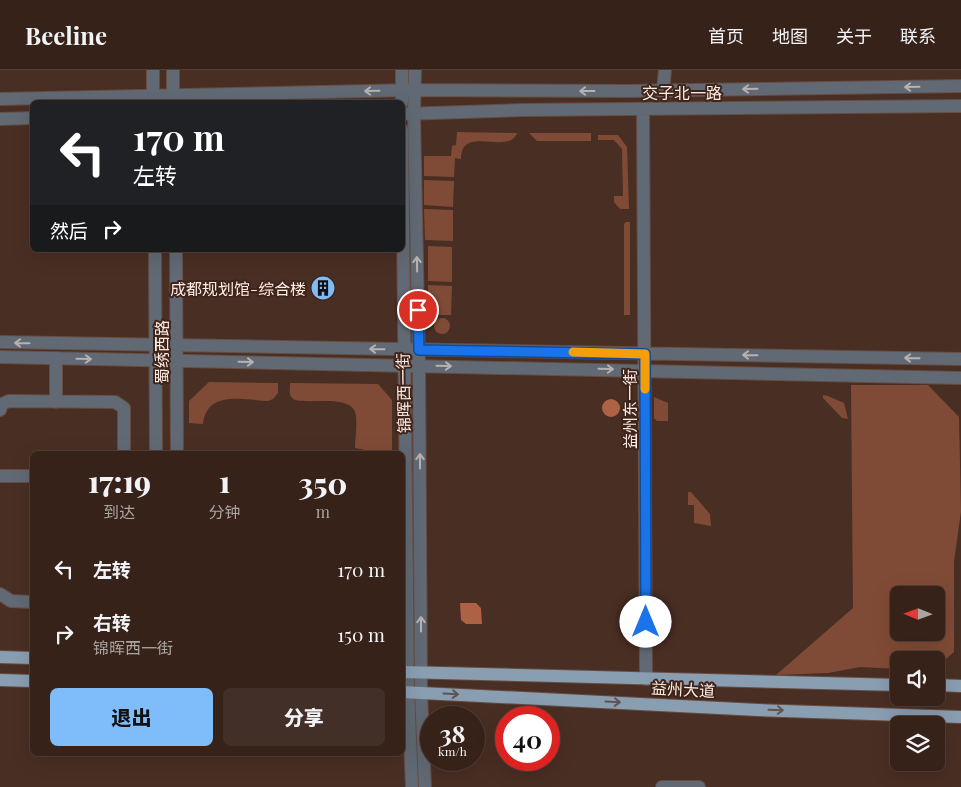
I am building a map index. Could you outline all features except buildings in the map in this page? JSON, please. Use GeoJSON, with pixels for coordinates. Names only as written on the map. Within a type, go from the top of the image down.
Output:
{"type":"FeatureCollection","features":[{"type":"Feature","properties":{"kind":"main road"},"geometry":{"type":"LineString","coordinates":[[0,657],[30,658]]}},
{"type":"Feature","properties":{"kind":"main road","name":"益州大道"},"geometry":{"type":"LineString","coordinates":[[405,672],[890,685]]}},
{"type":"Feature","properties":{"kind":"main road"},"geometry":{"type":"LineString","coordinates":[[0,680],[30,681]]}},
{"type":"Feature","properties":{"kind":"main road"},"geometry":{"type":"LineString","coordinates":[[945,686],[961,686]]}},
{"type":"Feature","properties":{"kind":"main road","name":"益州大道"},"geometry":{"type":"LineString","coordinates":[[405,692],[758,710],[961,717]]}},
{"type":"Feature","properties":{"kind":"street"},"geometry":{"type":"LineString","coordinates":[[152,70],[153,96]]}},
{"type":"Feature","properties":{"kind":"street"},"geometry":{"type":"LineString","coordinates":[[173,70],[173,95]]}},
{"type":"Feature","properties":{"kind":"street"},"geometry":{"type":"LineString","coordinates":[[402,70],[402,96]]}},
{"type":"Feature","properties":{"kind":"street","name":"锦晖西一街"},"geometry":{"type":"LineString","coordinates":[[415,70],[415,90],[408,114],[419,350],[421,692],[425,787]]}},
{"type":"Feature","properties":{"kind":"street"},"geometry":{"type":"LineString","coordinates":[[664,91],[665,70]]}},
{"type":"Feature","properties":{"kind":"street","name":"交子北一路"},"geometry":{"type":"LineString","coordinates":[[0,99],[173,95],[402,96],[415,90],[664,91],[961,86]]}},
{"type":"Feature","properties":{"kind":"street","name":"交子北一路"},"geometry":{"type":"LineString","coordinates":[[408,114],[522,110],[961,106]]}},
{"type":"Feature","properties":{"kind":"street","name":"益州东一街"},"geometry":{"type":"LineString","coordinates":[[643,109],[646,679]]}},
{"type":"Feature","properties":{"kind":"street"},"geometry":{"type":"LineString","coordinates":[[0,119],[30,118]]}},
{"type":"Feature","properties":{"kind":"street","name":"蜀绣西路"},"geometry":{"type":"LineString","coordinates":[[155,252],[156,451]]}},
{"type":"Feature","properties":{"kind":"street","name":"蜀绣西路"},"geometry":{"type":"LineString","coordinates":[[176,252],[177,451]]}},
{"type":"Feature","properties":{"kind":"street","name":"锦晖西一街"},"geometry":{"type":"LineString","coordinates":[[403,252],[405,692],[412,787]]}},
{"type":"Feature","properties":{"kind":"street"},"geometry":{"type":"LineString","coordinates":[[0,342],[961,359]]}},
{"type":"Feature","properties":{"kind":"street"},"geometry":{"type":"LineString","coordinates":[[0,357],[961,378]]}},
{"type":"Feature","properties":{"kind":"street"},"geometry":{"type":"LineString","coordinates":[[56,358],[56,402]]}},
{"type":"Feature","properties":{"kind":"street"},"geometry":{"type":"LineString","coordinates":[[0,410],[2,404],[9,401],[115,402],[124,408],[124,451]]}},
{"type":"Feature","properties":{"kind":"street"},"geometry":{"type":"LineString","coordinates":[[0,476],[30,476]]}},
{"type":"Feature","properties":{"kind":"street"},"geometry":{"type":"LineString","coordinates":[[0,594],[11,601],[30,602]]}},
{"type":"Feature","properties":{"kind":"street"},"geometry":{"type":"LineString","coordinates":[[662,787],[699,787]]}},
{"type":"Feature","properties":{"kind":"shaded area"},"geometry":{"type":"Polygon","coordinates":[[[457,132],[517,133],[512,139],[505,142],[477,141],[469,143],[463,149],[461,159],[455,158],[454,177],[424,176],[424,156],[451,156],[452,146],[456,145],[457,132]]]}},
{"type":"Feature","properties":{"kind":"shaded area"},"geometry":{"type":"Polygon","coordinates":[[[529,133],[591,133],[591,141],[537,141],[529,133]]]}},
{"type":"Feature","properties":{"kind":"shaded area"},"geometry":{"type":"Polygon","coordinates":[[[598,135],[618,135],[627,147],[629,209],[620,209],[614,202],[614,196],[623,196],[622,149],[614,140],[598,140],[598,135]]]}},
{"type":"Feature","properties":{"kind":"shaded area"},"geometry":{"type":"Polygon","coordinates":[[[424,180],[454,181],[453,207],[424,205],[424,180]]]}},
{"type":"Feature","properties":{"kind":"shaded area"},"geometry":{"type":"Polygon","coordinates":[[[424,209],[453,210],[453,241],[425,240],[424,209]]]}},
{"type":"Feature","properties":{"kind":"shaded area"},"geometry":{"type":"Polygon","coordinates":[[[630,222],[630,315],[624,315],[624,224],[630,222]]]}},
{"type":"Feature","properties":{"kind":"shaded area"},"geometry":{"type":"Polygon","coordinates":[[[428,246],[452,247],[452,282],[428,281],[428,246]]]}},
{"type":"Feature","properties":{"kind":"shaded area"},"geometry":{"type":"Polygon","coordinates":[[[428,285],[452,286],[451,315],[428,315],[428,285]]]}},
{"type":"Feature","properties":{"kind":"shaded area"},"geometry":{"type":"Polygon","coordinates":[[[442,318],[448,320],[450,326],[448,332],[442,334],[436,332],[434,326],[436,320],[442,318]]]}},
{"type":"Feature","properties":{"kind":"shaded area"},"geometry":{"type":"Polygon","coordinates":[[[209,382],[278,383],[278,393],[273,399],[268,401],[228,399],[219,402],[211,406],[206,413],[203,424],[189,423],[189,401],[209,382]]]}},
{"type":"Feature","properties":{"kind":"shaded area"},"geometry":{"type":"Polygon","coordinates":[[[290,383],[378,384],[392,400],[392,451],[366,451],[355,448],[356,420],[355,412],[351,407],[337,402],[295,400],[290,395],[290,383]]]}},
{"type":"Feature","properties":{"kind":"shaded area"},"geometry":{"type":"Polygon","coordinates":[[[851,385],[928,385],[959,417],[961,511],[954,562],[954,652],[945,660],[945,651],[890,651],[890,669],[860,667],[828,673],[776,675],[853,608],[851,385]]]}},
{"type":"Feature","properties":{"kind":"shaded area"},"geometry":{"type":"Polygon","coordinates":[[[823,395],[844,403],[848,419],[842,418],[823,398],[823,395]]]}},
{"type":"Feature","properties":{"kind":"shaded area"},"geometry":{"type":"Polygon","coordinates":[[[654,397],[668,403],[668,421],[657,421],[654,418],[654,397]]]}},
{"type":"Feature","properties":{"kind":"shaded area"},"geometry":{"type":"Polygon","coordinates":[[[611,399],[617,402],[620,408],[617,414],[611,417],[605,414],[602,408],[605,402],[611,399]]]}},
{"type":"Feature","properties":{"kind":"shaded area"},"geometry":{"type":"Polygon","coordinates":[[[688,492],[691,492],[710,514],[711,526],[694,523],[694,505],[688,505],[688,492]]]}},
{"type":"Feature","properties":{"kind":"shaded area"},"geometry":{"type":"Polygon","coordinates":[[[460,603],[476,603],[481,608],[482,624],[466,624],[461,620],[460,603]]]}},
{"type":"Feature","properties":{"kind":"slow traffic"},"geometry":{"type":"LineString","coordinates":[[573,352],[645,354],[645,389]]}},
{"type":"Feature","properties":{"kind":"place","name":"成都规划馆-综合楼"},"geometry":{"type":"Point","coordinates":[323,288]}},
{"type":"Feature","properties":{"kind":"route"},"geometry":{"type":"LineString","coordinates":[[418,310],[419,350],[645,354],[646,622]]}}]}
